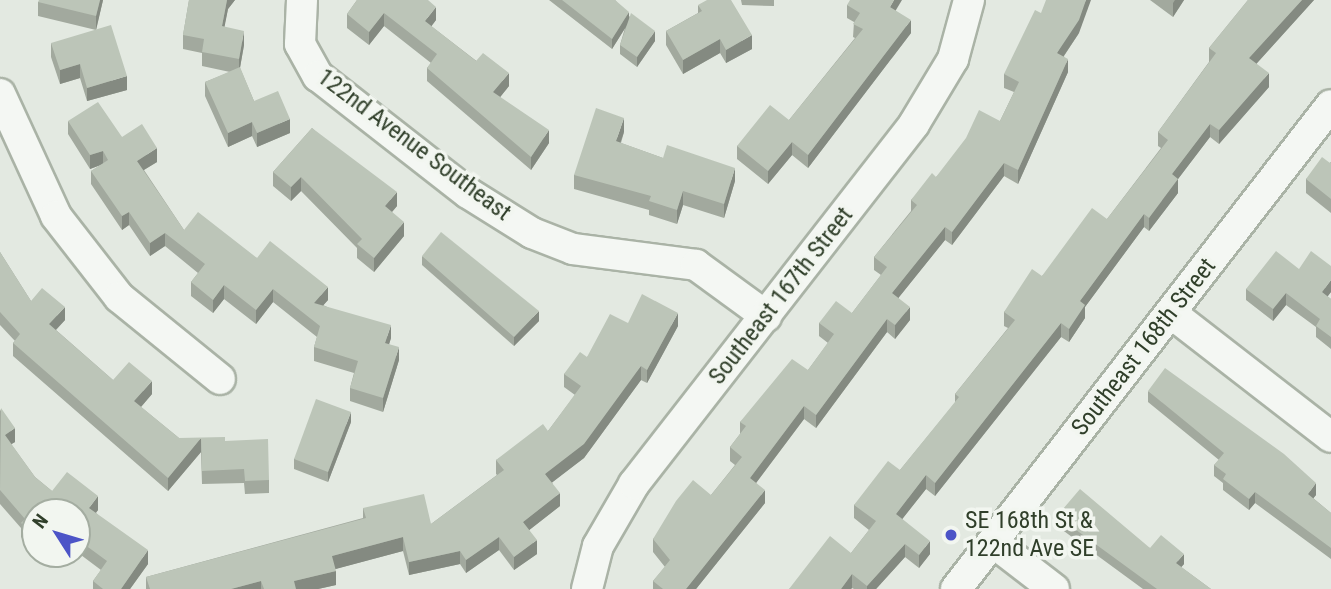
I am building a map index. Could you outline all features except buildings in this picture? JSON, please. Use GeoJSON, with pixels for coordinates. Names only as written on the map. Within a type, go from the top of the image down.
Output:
{"type":"FeatureCollection","features":[{"type":"Feature","properties":{"kind":"street","name":"Southeast 167th Street"},"geometry":{"type":"LineString","coordinates":[[587,589],[610,521],[914,124],[953,59],[969,0]]}},
{"type":"Feature","properties":{"kind":"street","name":"122nd Avenue Southeast"},"geometry":{"type":"LineString","coordinates":[[300,3],[300,44],[318,76],[468,193],[532,233],[573,249],[696,265],[766,316]]}},
{"type":"Feature","properties":{"kind":"street"},"geometry":{"type":"LineString","coordinates":[[0,94],[56,216],[120,297],[220,379]]}},
{"type":"Feature","properties":{"kind":"street","name":"Southeast 168th Street"},"geometry":{"type":"LineString","coordinates":[[956,589],[1331,105]]}},
{"type":"Feature","properties":{"kind":"street"},"geometry":{"type":"LineString","coordinates":[[1171,313],[1331,437]]}},
{"type":"Feature","properties":{"kind":"street"},"geometry":{"type":"LineString","coordinates":[[993,542],[1054,589]]}},
{"type":"Feature","properties":{"kind":"place","name":"SE 168th St & 122nd Ave SE"},"geometry":{"type":"Point","coordinates":[951,535]}}]}
